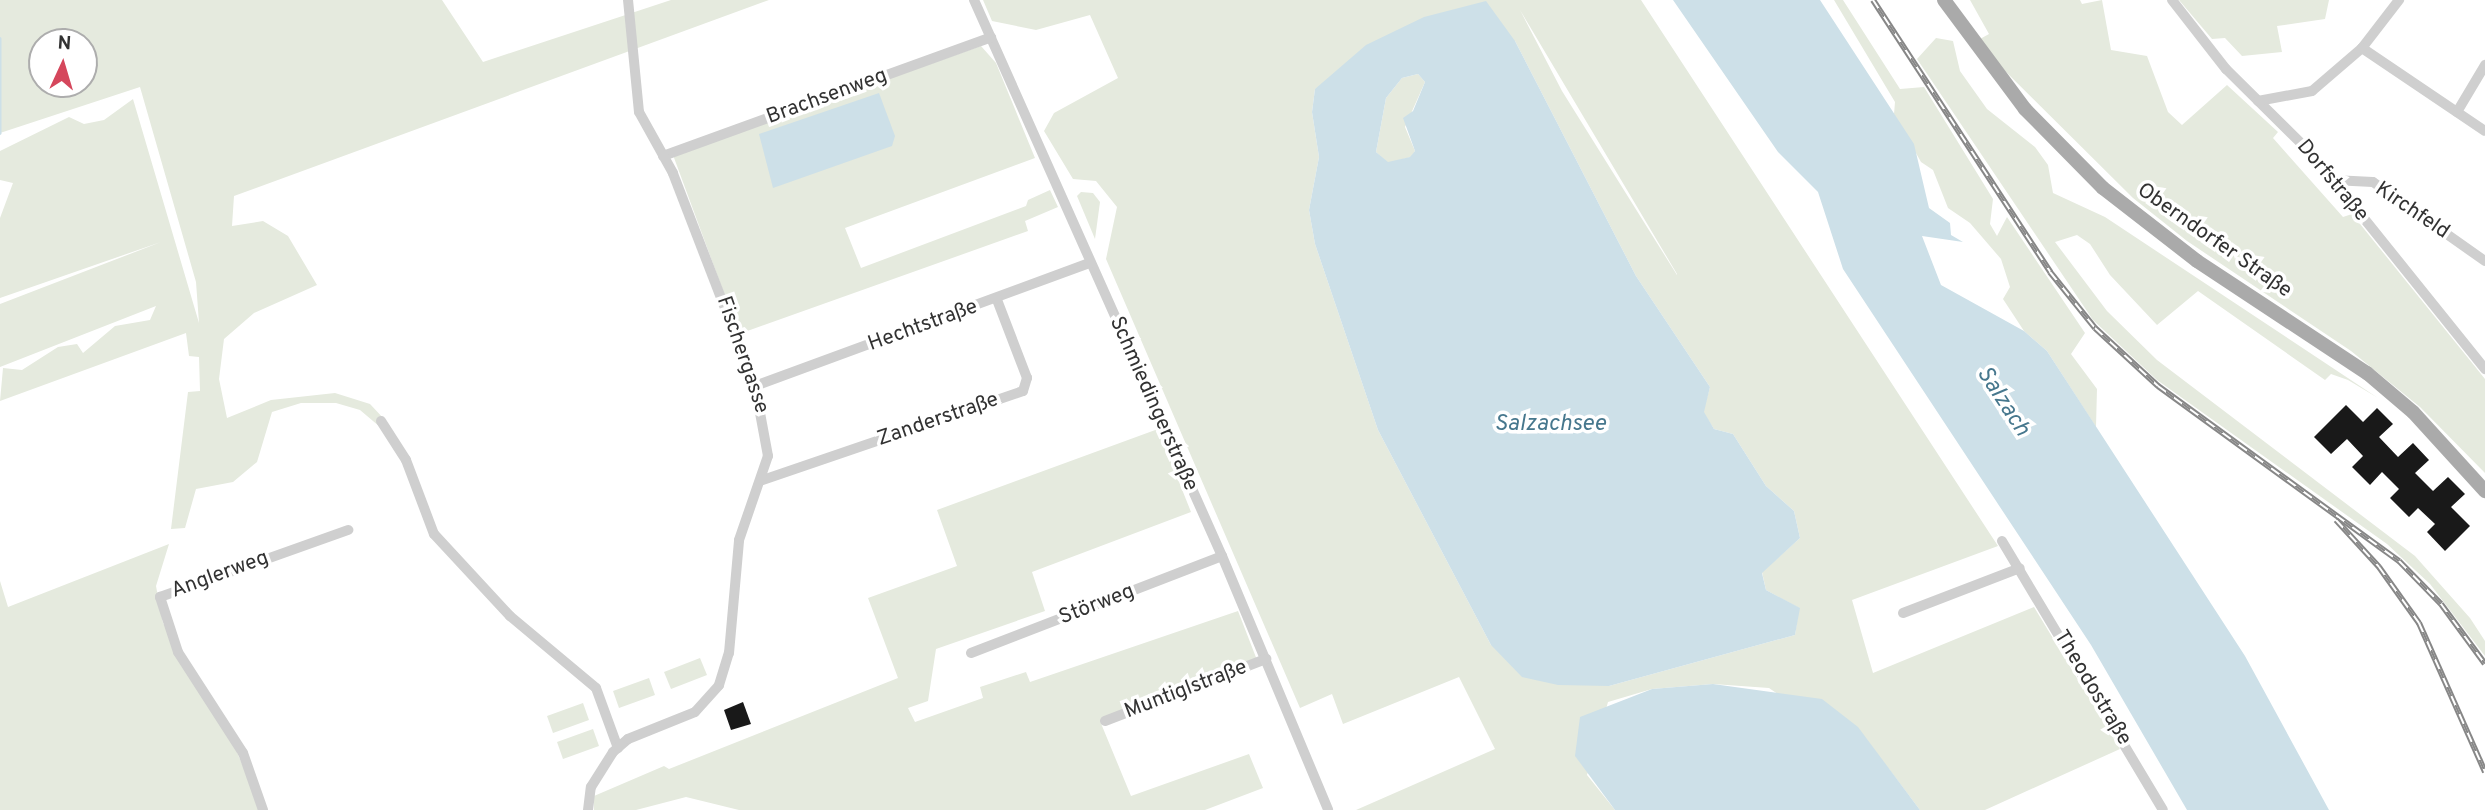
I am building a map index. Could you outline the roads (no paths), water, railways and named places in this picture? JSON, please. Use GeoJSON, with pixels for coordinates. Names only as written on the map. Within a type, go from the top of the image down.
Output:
{"type":"FeatureCollection","features":[{"type":"Feature","properties":{"kind":"main road","name":"Oberndorfer Straße"},"geometry":{"type":"LineString","coordinates":[[1944,0],[2025,109],[2104,188],[2197,261],[2367,373],[2413,412],[2485,491]]}},
{"type":"Feature","properties":{"kind":"street","name":"Fischergasse"},"geometry":{"type":"LineString","coordinates":[[588,810],[600,768],[618,748],[695,712],[719,685],[729,653],[738,548],[760,481],[768,436],[755,386],[663,156],[652,143],[635,97],[628,0]]}},
{"type":"Feature","properties":{"kind":"street","name":"Schmiedingerstraße"},"geometry":{"type":"LineString","coordinates":[[974,0],[1222,556],[1328,810]]}},
{"type":"Feature","properties":{"kind":"street","name":"Dorfstraße"},"geometry":{"type":"LineString","coordinates":[[2172,0],[2258,101],[2333,180],[2485,369]]}},
{"type":"Feature","properties":{"kind":"street"},"geometry":{"type":"LineString","coordinates":[[2258,101],[2312,91],[2362,48],[2399,0]]}},
{"type":"Feature","properties":{"kind":"street","name":"Brachsenweg"},"geometry":{"type":"LineString","coordinates":[[663,156],[991,37]]}},
{"type":"Feature","properties":{"kind":"street"},"geometry":{"type":"LineString","coordinates":[[2362,48],[2485,131]]}},
{"type":"Feature","properties":{"kind":"street"},"geometry":{"type":"LineString","coordinates":[[2457,112],[2485,65]]}},
{"type":"Feature","properties":{"kind":"street","name":"Kirchfeld"},"geometry":{"type":"LineString","coordinates":[[2333,180],[2373,183],[2485,261]]}},
{"type":"Feature","properties":{"kind":"street","name":"Hechtstraße"},"geometry":{"type":"LineString","coordinates":[[755,386],[997,300],[1090,263]]}},
{"type":"Feature","properties":{"kind":"street","name":"Zanderstraße"},"geometry":{"type":"LineString","coordinates":[[760,481],[1023,391],[1027,378],[997,300]]}},
{"type":"Feature","properties":{"kind":"street"},"geometry":{"type":"LineString","coordinates":[[380,421],[406,460],[434,534],[510,616],[596,688],[618,748]]}},
{"type":"Feature","properties":{"kind":"street","name":"Anglerweg"},"geometry":{"type":"LineString","coordinates":[[263,810],[243,753],[178,652],[160,597],[348,530]]}},
{"type":"Feature","properties":{"kind":"street","name":"Theodostraße"},"geometry":{"type":"LineString","coordinates":[[2002,541],[2163,810]]}},
{"type":"Feature","properties":{"kind":"street","name":"Störweg"},"geometry":{"type":"LineString","coordinates":[[971,653],[1222,556]]}},
{"type":"Feature","properties":{"kind":"street"},"geometry":{"type":"LineString","coordinates":[[1903,613],[2020,568]]}},
{"type":"Feature","properties":{"kind":"street","name":"Muntiglstraße"},"geometry":{"type":"LineString","coordinates":[[1105,721],[1266,659]]}},
{"type":"Feature","properties":{"kind":"water","name":"Salzach"},"geometry":{"type":"Polygon","coordinates":[[[1673,0],[1820,0],[1914,144],[1929,208],[1950,223],[1951,235],[1963,242],[1922,236],[1941,285],[2024,331],[2047,351],[2245,656],[2329,810],[2187,810],[2091,645],[1843,269],[1818,192],[1778,152],[1673,0]]]}},
{"type":"Feature","properties":{"kind":"water","name":"Salzachsee"},"geometry":{"type":"Polygon","coordinates":[[[1486,1],[1515,41],[1636,276],[1710,387],[1704,412],[1714,429],[1733,434],[1766,486],[1794,511],[1800,538],[1762,573],[1766,590],[1800,608],[1795,635],[1609,686],[1558,685],[1522,677],[1491,645],[1378,430],[1315,244],[1309,210],[1319,157],[1312,112],[1315,89],[1366,45],[1424,17],[1486,1]],[[1418,74],[1402,78],[1386,98],[1376,152],[1388,162],[1410,157],[1415,151],[1403,118],[1413,111],[1425,82],[1418,74]]]}},
{"type":"Feature","properties":{"kind":"water"},"geometry":{"type":"Polygon","coordinates":[[[879,93],[895,136],[892,146],[773,188],[759,134],[879,93]]]}},
{"type":"Feature","properties":{"kind":"water"},"geometry":{"type":"Polygon","coordinates":[[[1713,684],[1822,699],[1858,727],[1920,810],[1615,810],[1575,756],[1580,717],[1652,689],[1713,684]]]}},
{"type":"Feature","properties":{"kind":"waterway"},"geometry":{"type":"LineString","coordinates":[[0,39],[0,133]]}},
{"type":"Feature","properties":{"kind":"railway"},"geometry":{"type":"LineString","coordinates":[[1873,0],[2050,272],[2095,328],[2158,386],[2399,561],[2441,604],[2485,664]]}},
{"type":"Feature","properties":{"kind":"railway"},"geometry":{"type":"LineString","coordinates":[[2336,520],[2379,567],[2419,623],[2485,772]]}}]}
